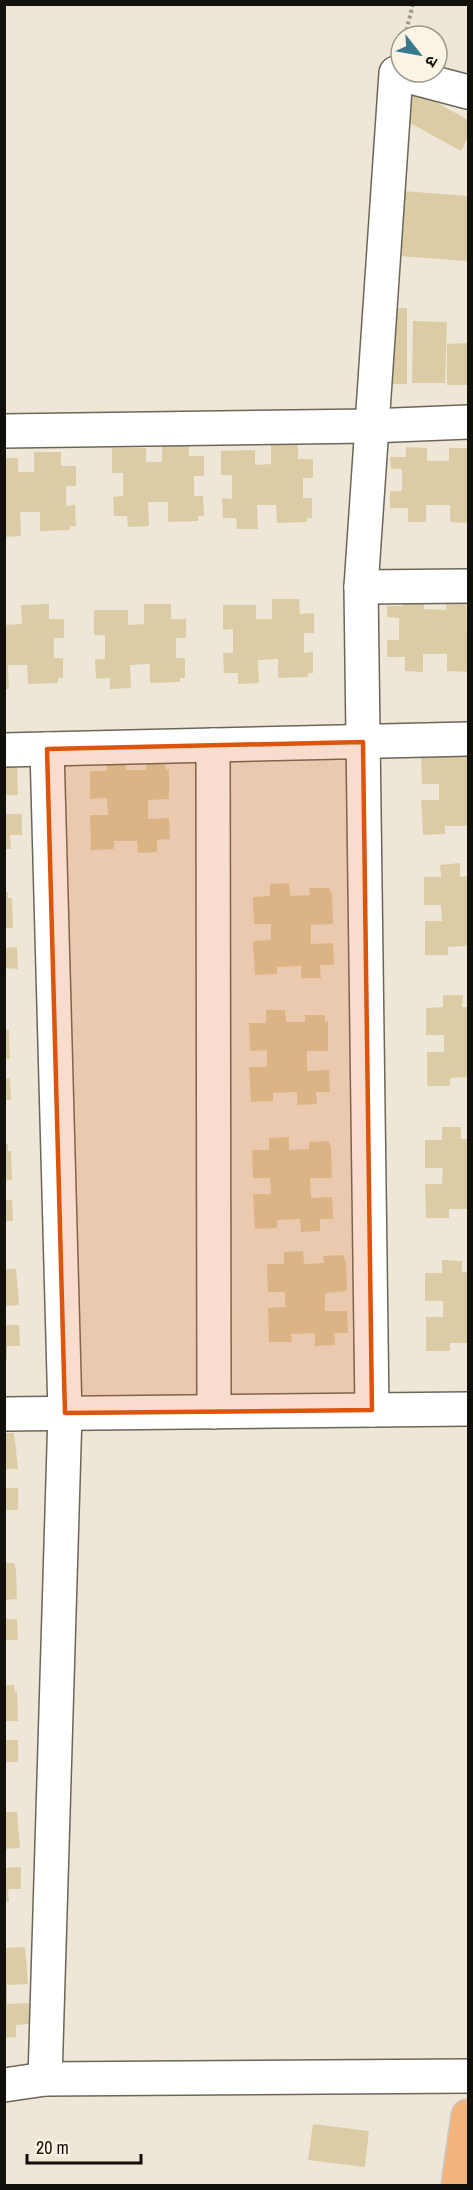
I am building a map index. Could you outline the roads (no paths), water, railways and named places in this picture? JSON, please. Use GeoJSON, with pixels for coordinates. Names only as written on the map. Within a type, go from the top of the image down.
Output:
{"type":"FeatureCollection","features":[{"type":"Feature","properties":{"kind":"main road"},"geometry":{"type":"LineString","coordinates":[[458,2186],[468,2116]]}},
{"type":"Feature","properties":{"kind":"street"},"geometry":{"type":"LineString","coordinates":[[372,1410],[361,587],[370,426],[396,73],[468,92]]}},
{"type":"Feature","properties":{"kind":"street"},"geometry":{"type":"LineString","coordinates":[[4,431],[370,426],[468,422]]}},
{"type":"Feature","properties":{"kind":"street"},"geometry":{"type":"LineString","coordinates":[[361,587],[468,586]]}},
{"type":"Feature","properties":{"kind":"street"},"geometry":{"type":"LineString","coordinates":[[4,750],[468,740]]}},
{"type":"Feature","properties":{"kind":"street"},"geometry":{"type":"LineString","coordinates":[[213,745],[214,1412]]}},
{"type":"Feature","properties":{"kind":"street"},"geometry":{"type":"LineString","coordinates":[[45,2079],[65,1413],[46,749]]}},
{"type":"Feature","properties":{"kind":"street"},"geometry":{"type":"LineString","coordinates":[[4,1414],[468,1408]]}},
{"type":"Feature","properties":{"kind":"street"},"geometry":{"type":"LineString","coordinates":[[4,2085],[45,2079],[468,2076]]}}]}
